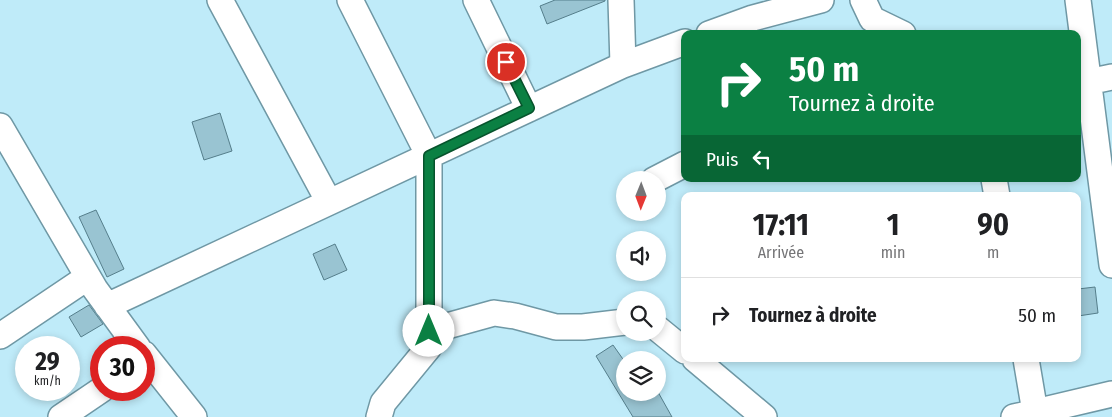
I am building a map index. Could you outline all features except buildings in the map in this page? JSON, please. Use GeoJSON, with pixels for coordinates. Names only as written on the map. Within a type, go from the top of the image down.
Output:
{"type":"FeatureCollection","features":[{"type":"Feature","properties":{"kind":"street"},"geometry":{"type":"LineString","coordinates":[[220,0],[328,202]]}},
{"type":"Feature","properties":{"kind":"street"},"geometry":{"type":"LineString","coordinates":[[350,0],[429,156],[429,347],[382,403],[378,417]]}},
{"type":"Feature","properties":{"kind":"street"},"geometry":{"type":"LineString","coordinates":[[476,0],[529,108]]}},
{"type":"Feature","properties":{"kind":"street"},"geometry":{"type":"LineString","coordinates":[[621,0],[623,65]]}},
{"type":"Feature","properties":{"kind":"street"},"geometry":{"type":"LineString","coordinates":[[720,30],[753,18],[821,0]]}},
{"type":"Feature","properties":{"kind":"street"},"geometry":{"type":"LineString","coordinates":[[863,0],[872,19],[894,30]]}},
{"type":"Feature","properties":{"kind":"street"},"geometry":{"type":"LineString","coordinates":[[1078,0],[1100,79],[1112,265]]}},
{"type":"Feature","properties":{"kind":"street"},"geometry":{"type":"LineString","coordinates":[[107,306],[623,65],[681,43]]}},
{"type":"Feature","properties":{"kind":"street"},"geometry":{"type":"LineString","coordinates":[[0,126],[88,277],[129,336]]}},
{"type":"Feature","properties":{"kind":"street"},"geometry":{"type":"LineString","coordinates":[[666,174],[681,166]]}},
{"type":"Feature","properties":{"kind":"street"},"geometry":{"type":"LineString","coordinates":[[0,336],[88,277]]}},
{"type":"Feature","properties":{"kind":"street"},"geometry":{"type":"LineString","coordinates":[[429,331],[494,313],[515,316],[556,327],[583,327],[616,323]]}},
{"type":"Feature","properties":{"kind":"street"},"geometry":{"type":"LineString","coordinates":[[666,336],[681,348]]}},
{"type":"Feature","properties":{"kind":"street"},"geometry":{"type":"LineString","coordinates":[[699,362],[764,417]]}},
{"type":"Feature","properties":{"kind":"street"},"geometry":{"type":"LineString","coordinates":[[1026,362],[1024,415],[1112,394]]}},
{"type":"Feature","properties":{"kind":"street"},"geometry":{"type":"LineString","coordinates":[[155,370],[194,417]]}},
{"type":"Feature","properties":{"kind":"street"},"geometry":{"type":"LineString","coordinates":[[62,417],[90,398]]}},
{"type":"Feature","properties":{"kind":"route"},"geometry":{"type":"LineString","coordinates":[[429,331],[429,156],[529,108],[506,62]]}}]}
